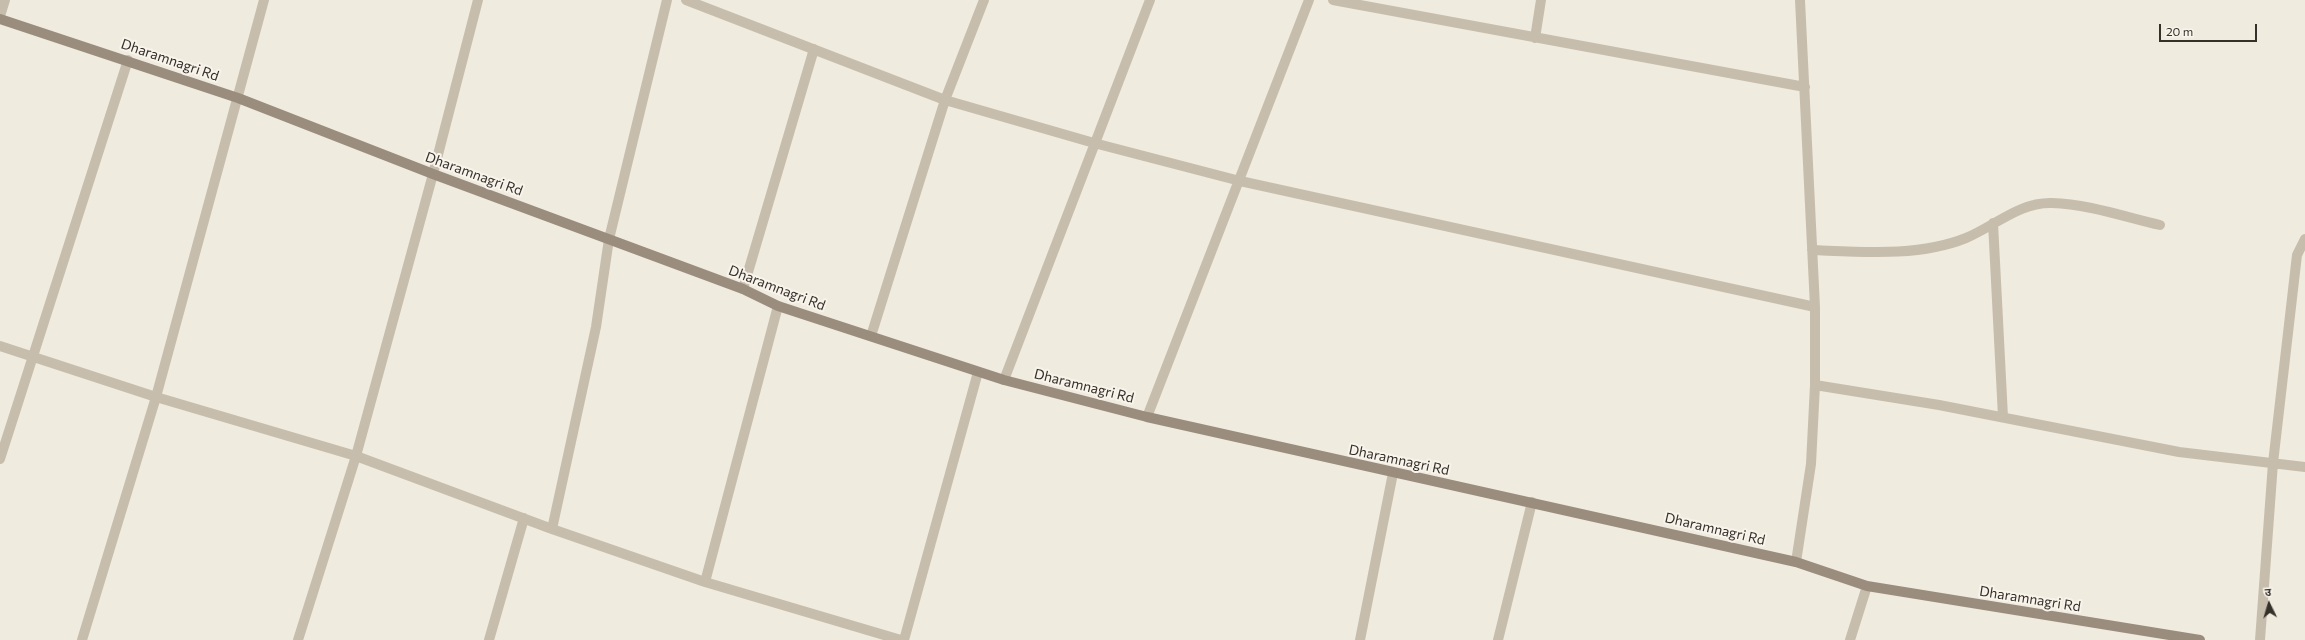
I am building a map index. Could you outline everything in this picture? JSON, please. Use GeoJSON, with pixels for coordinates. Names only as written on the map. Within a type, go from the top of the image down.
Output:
{"type":"FeatureCollection","features":[{"type":"Feature","properties":{"kind":"street"},"geometry":{"type":"LineString","coordinates":[[0,17],[5,0]]}},
{"type":"Feature","properties":{"kind":"street"},"geometry":{"type":"LineString","coordinates":[[82,640],[156,397],[264,0]]}},
{"type":"Feature","properties":{"kind":"street"},"geometry":{"type":"LineString","coordinates":[[298,640],[356,456],[433,174],[478,0]]}},
{"type":"Feature","properties":{"kind":"street"},"geometry":{"type":"LineString","coordinates":[[552,529],[596,327],[609,239],[667,0]]}},
{"type":"Feature","properties":{"kind":"street"},"geometry":{"type":"LineString","coordinates":[[686,0],[945,100],[1094,143],[1240,181],[1815,307]]}},
{"type":"Feature","properties":{"kind":"street"},"geometry":{"type":"LineString","coordinates":[[871,336],[945,100],[984,0]]}},
{"type":"Feature","properties":{"kind":"street"},"geometry":{"type":"LineString","coordinates":[[1004,380],[1150,0]]}},
{"type":"Feature","properties":{"kind":"street"},"geometry":{"type":"LineString","coordinates":[[1147,417],[1240,181],[1309,0]]}},
{"type":"Feature","properties":{"kind":"street"},"geometry":{"type":"LineString","coordinates":[[1333,0],[1806,87]]}},
{"type":"Feature","properties":{"kind":"street"},"geometry":{"type":"LineString","coordinates":[[1535,38],[1540,0]]}},
{"type":"Feature","properties":{"kind":"street"},"geometry":{"type":"LineString","coordinates":[[1796,562],[1811,464],[1815,385],[1815,307],[1806,87],[1800,0]]}},
{"type":"Feature","properties":{"kind":"street","name":"Dharamnagri Rd"},"geometry":{"type":"LineString","coordinates":[[0,17],[238,98],[433,174],[743,289],[778,306],[1004,380],[1147,417],[1796,562],[1867,586],[2200,640]]}},
{"type":"Feature","properties":{"kind":"street"},"geometry":{"type":"LineString","coordinates":[[743,289],[814,49]]}},
{"type":"Feature","properties":{"kind":"street"},"geometry":{"type":"LineString","coordinates":[[0,459],[128,60]]}},
{"type":"Feature","properties":{"kind":"street"},"geometry":{"type":"LineString","coordinates":[[1812,250],[1877,252],[1929,247],[1966,238],[2022,207],[2052,203],[2087,208],[2160,225]]}},
{"type":"Feature","properties":{"kind":"street"},"geometry":{"type":"LineString","coordinates":[[1992,223],[2003,417]]}},
{"type":"Feature","properties":{"kind":"street"},"geometry":{"type":"LineString","coordinates":[[2260,640],[2273,462],[2297,255],[2305,239]]}},
{"type":"Feature","properties":{"kind":"street"},"geometry":{"type":"LineString","coordinates":[[705,582],[778,306]]}},
{"type":"Feature","properties":{"kind":"street"},"geometry":{"type":"LineString","coordinates":[[0,346],[34,355],[156,397],[356,456],[552,529],[705,582],[901,640]]}},
{"type":"Feature","properties":{"kind":"street"},"geometry":{"type":"LineString","coordinates":[[904,640],[978,372]]}},
{"type":"Feature","properties":{"kind":"street"},"geometry":{"type":"LineString","coordinates":[[1815,385],[2003,417],[2179,452],[2305,467]]}},
{"type":"Feature","properties":{"kind":"street"},"geometry":{"type":"LineString","coordinates":[[1360,640],[1393,473]]}},
{"type":"Feature","properties":{"kind":"street"},"geometry":{"type":"LineString","coordinates":[[1498,640],[1532,502]]}},
{"type":"Feature","properties":{"kind":"street"},"geometry":{"type":"LineString","coordinates":[[489,640],[524,518]]}},
{"type":"Feature","properties":{"kind":"street"},"geometry":{"type":"LineString","coordinates":[[1850,640],[1867,586]]}}]}
